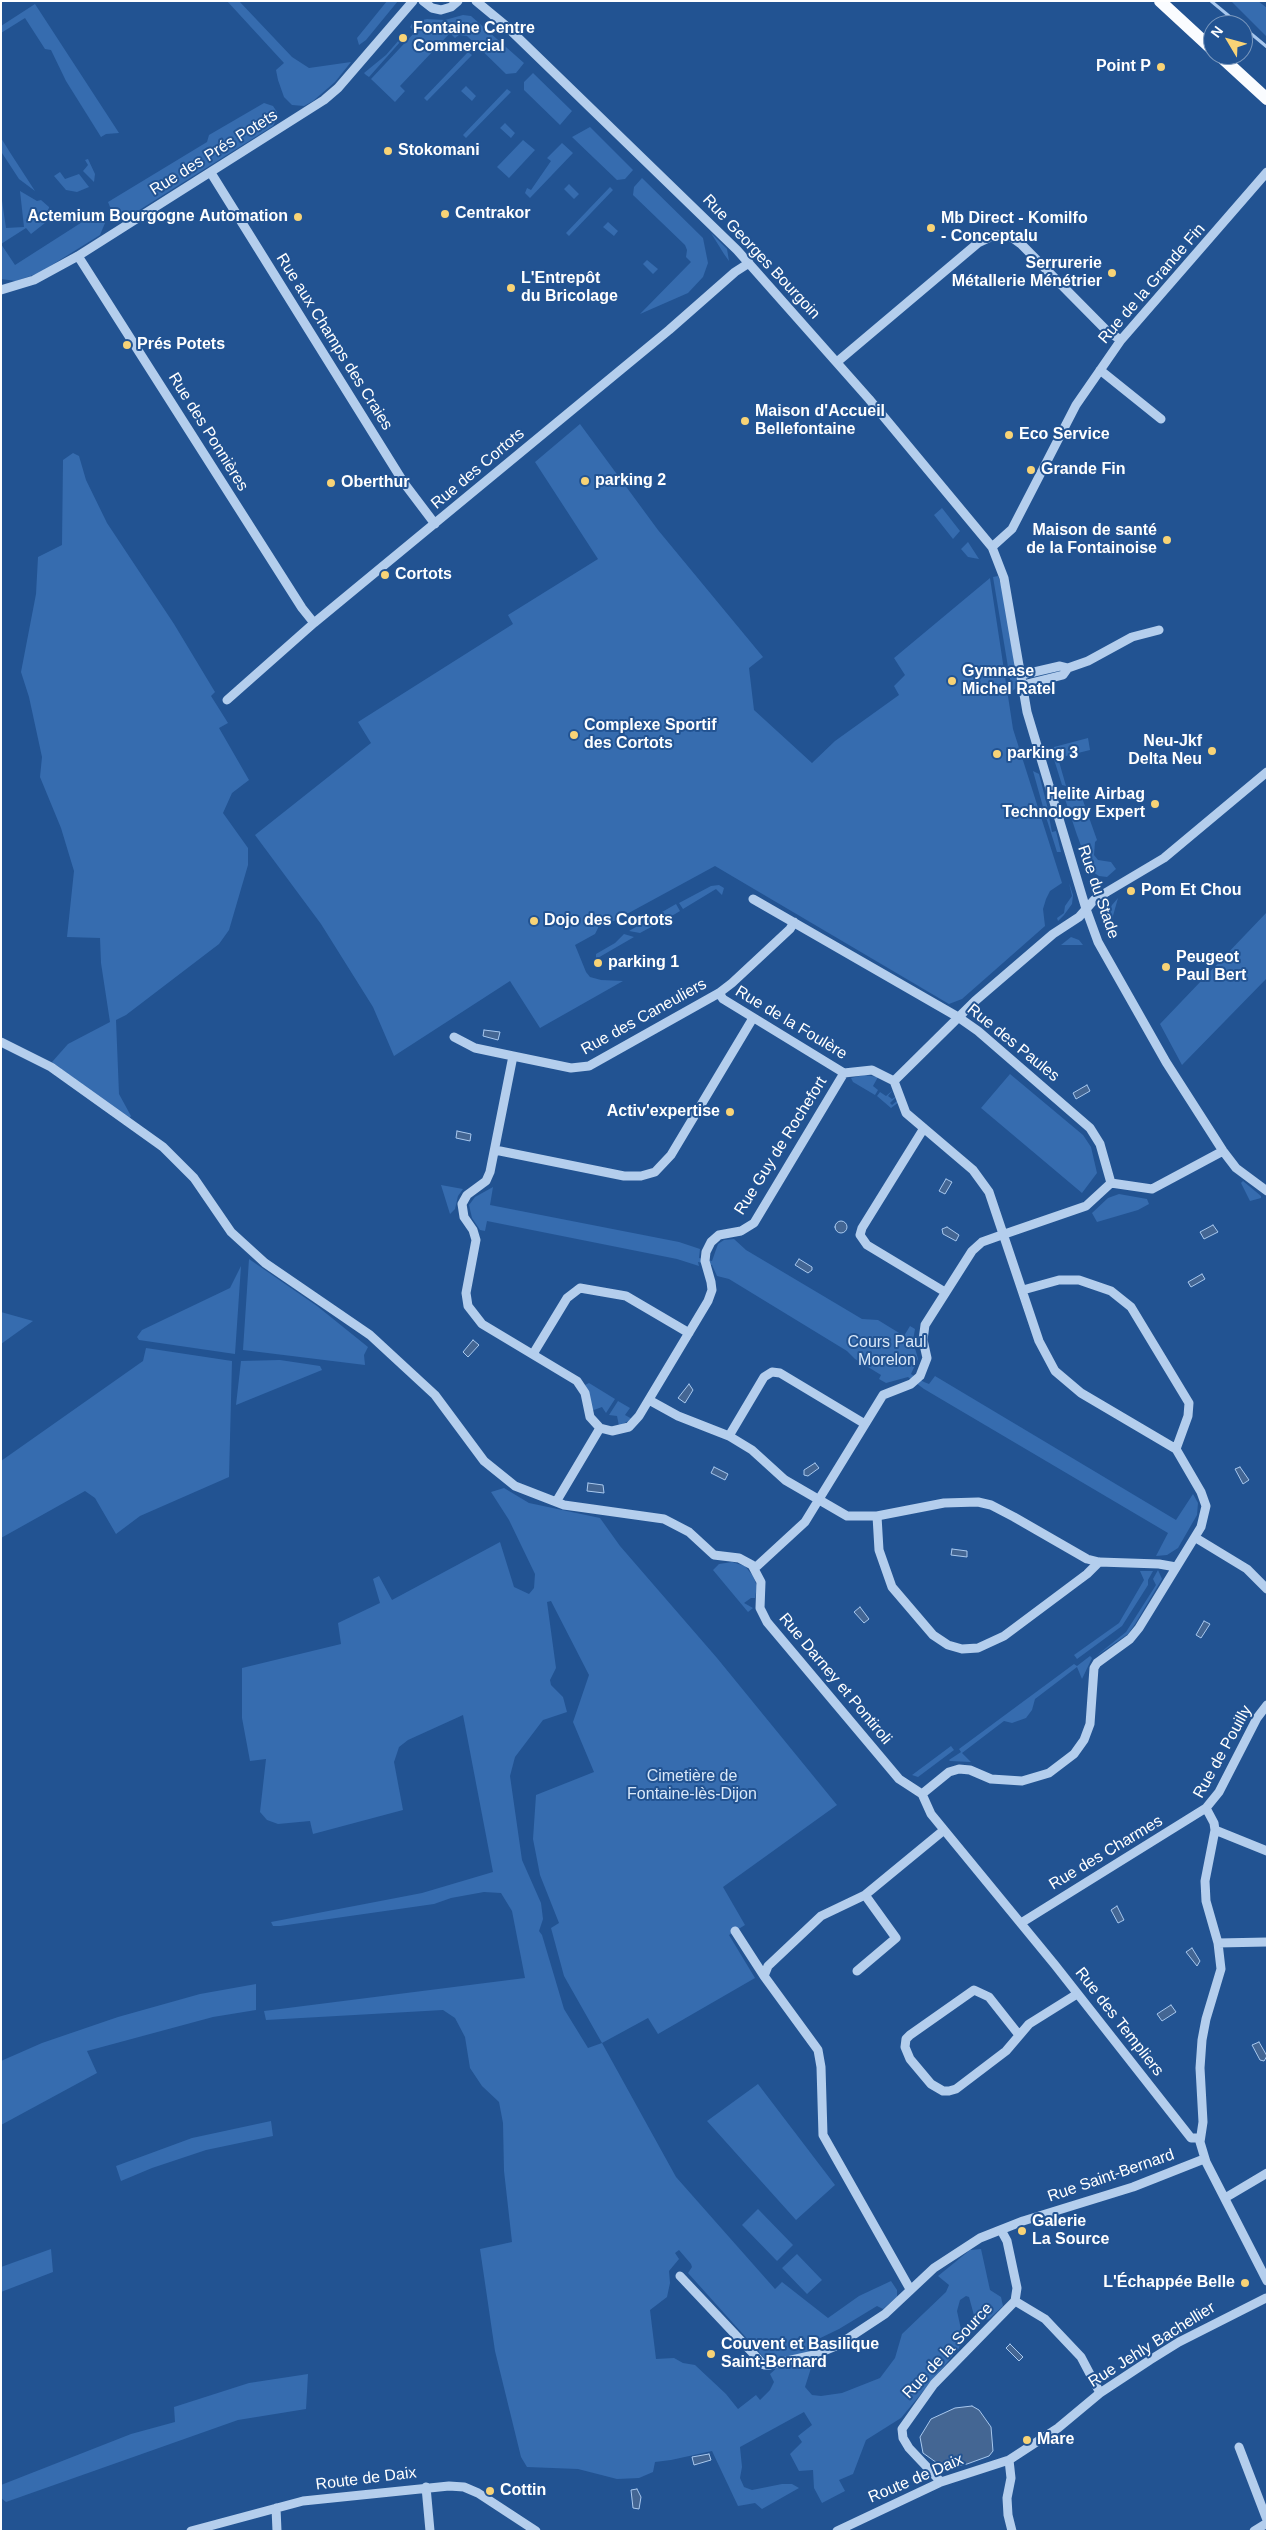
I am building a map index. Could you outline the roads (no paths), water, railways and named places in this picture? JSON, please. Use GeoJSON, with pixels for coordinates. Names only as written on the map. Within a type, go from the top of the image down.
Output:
{"type":"FeatureCollection","features":[{"type":"Feature","properties":{"kind":"main road"},"geometry":{"type":"LineString","coordinates":[[1160,1],[1203,41]]}},
{"type":"Feature","properties":{"kind":"main road"},"geometry":{"type":"LineString","coordinates":[[1230,65],[1267,99]]}},
{"type":"Feature","properties":{"kind":"street","name":"Rue des Prés Potets"},"geometry":{"type":"LineString","coordinates":[[1,290],[34,280],[78,256],[303,114],[338,88],[413,1]]}},
{"type":"Feature","properties":{"kind":"street"},"geometry":{"type":"LineString","coordinates":[[424,1],[432,8],[439,10],[449,8],[458,1]]}},
{"type":"Feature","properties":{"kind":"street","name":"Rue Georges Bourgoin"},"geometry":{"type":"LineString","coordinates":[[476,1],[499,20],[649,163],[749,263],[837,362],[992,548],[997,558]]}},
{"type":"Feature","properties":{"kind":"street","name":"Rue de la Grande Fin"},"geometry":{"type":"LineString","coordinates":[[992,548],[1012,529],[1076,404],[1121,340],[1267,172]]}},
{"type":"Feature","properties":{"kind":"street","name":"Rue aux Champs des Craies"},"geometry":{"type":"LineString","coordinates":[[211,173],[404,482],[435,524]]}},
{"type":"Feature","properties":{"kind":"street"},"geometry":{"type":"LineString","coordinates":[[837,362],[978,243],[994,235],[1010,236],[1021,244],[1107,331],[1121,340]]}},
{"type":"Feature","properties":{"kind":"street","name":"Rue des Ponnières"},"geometry":{"type":"LineString","coordinates":[[78,256],[302,608],[314,622]]}},
{"type":"Feature","properties":{"kind":"street","name":"Rue des Cortots"},"geometry":{"type":"LineString","coordinates":[[227,700],[314,622],[435,524],[735,272],[749,263]]}},
{"type":"Feature","properties":{"kind":"street"},"geometry":{"type":"LineString","coordinates":[[1100,370],[1161,419]]}},
{"type":"Feature","properties":{"kind":"street","name":"Rue du Stade"},"geometry":{"type":"LineString","coordinates":[[997,558],[1004,578],[1027,712],[1086,909],[1098,942],[1166,1062],[1223,1151],[1236,1168],[1267,1191]]}},
{"type":"Feature","properties":{"kind":"street"},"geometry":{"type":"LineString","coordinates":[[1022,680],[1060,666],[1068,668],[1088,661],[1132,637],[1158,630]]}},
{"type":"Feature","properties":{"kind":"street"},"geometry":{"type":"LineString","coordinates":[[922,1794],[949,1772],[959,1769],[970,1770],[991,1779],[1022,1781],[1049,1773],[1068,1760],[1084,1740],[1090,1724],[1094,1668],[1097,1663],[1130,1639],[1139,1628],[1196,1538],[1205,1519],[1206,1506],[1201,1492],[1176,1449],[1081,1394],[1055,1371],[1039,1342],[989,1192],[981,1178],[906,1113],[894,1081],[958,1016],[1036,948],[1079,917],[1095,899],[1164,858],[1267,772]]}},
{"type":"Feature","properties":{"kind":"street","name":"Rue des Paules"},"geometry":{"type":"LineString","coordinates":[[754,899],[958,1016],[1087,1124],[1100,1144],[1111,1183]]}},
{"type":"Feature","properties":{"kind":"street","name":"Rue des Caneuliers"},"geometry":{"type":"LineString","coordinates":[[454,1037],[475,1048],[572,1068],[585,1067],[732,984],[794,922]]}},
{"type":"Feature","properties":{"kind":"street","name":"Rue de la Foulère"},"geometry":{"type":"LineString","coordinates":[[719,993],[723,999],[844,1073],[872,1070],[894,1081]]}},
{"type":"Feature","properties":{"kind":"street"},"geometry":{"type":"LineString","coordinates":[[494,1150],[624,1176],[641,1176],[655,1172],[671,1155],[753,1018]]}},
{"type":"Feature","properties":{"kind":"street"},"geometry":{"type":"LineString","coordinates":[[1,1042],[51,1066],[163,1147],[194,1178],[236,1236],[265,1263],[357,1325],[434,1395],[473,1448],[489,1465],[520,1488],[556,1502],[664,1519],[689,1532],[714,1555],[739,1558],[755,1568],[798,1530],[819,1500],[883,1395],[911,1384],[924,1370],[927,1358],[923,1329],[972,1251],[982,1242],[1086,1206],[1111,1183],[1152,1189],[1223,1151]]}},
{"type":"Feature","properties":{"kind":"street"},"geometry":{"type":"LineString","coordinates":[[513,1056],[486,1181],[467,1195],[462,1204],[464,1217],[473,1230],[476,1240],[466,1300],[470,1312],[482,1324],[577,1382],[585,1393],[590,1417],[600,1428],[556,1502]]}},
{"type":"Feature","properties":{"kind":"street","name":"Rue Guy de Rochefort"},"geometry":{"type":"LineString","coordinates":[[600,1428],[616,1431],[629,1427],[635,1422],[711,1294],[711,1282],[705,1262],[708,1247],[719,1235],[741,1231],[754,1223],[844,1073]]}},
{"type":"Feature","properties":{"kind":"street"},"geometry":{"type":"LineString","coordinates":[[924,1128],[862,1228],[860,1235],[867,1245],[945,1292]]}},
{"type":"Feature","properties":{"kind":"street"},"geometry":{"type":"LineString","coordinates":[[1023,1290],[1059,1280],[1079,1280],[1111,1291],[1131,1307],[1188,1404],[1188,1416],[1176,1449]]}},
{"type":"Feature","properties":{"kind":"street"},"geometry":{"type":"LineString","coordinates":[[533,1354],[567,1298],[580,1288],[626,1296],[689,1332]]}},
{"type":"Feature","properties":{"kind":"street"},"geometry":{"type":"LineString","coordinates":[[729,1436],[764,1377],[772,1372],[780,1373],[864,1424]]}},
{"type":"Feature","properties":{"kind":"street"},"geometry":{"type":"LineString","coordinates":[[649,1400],[678,1416],[729,1436],[761,1457],[785,1480],[847,1516],[877,1516],[944,1503],[978,1502],[991,1505],[1087,1559],[1099,1562],[1159,1564],[1176,1567]]}},
{"type":"Feature","properties":{"kind":"street"},"geometry":{"type":"LineString","coordinates":[[877,1516],[879,1550],[892,1587],[933,1635],[948,1645],[962,1649],[978,1648],[1004,1636],[1087,1574],[1099,1562]]}},
{"type":"Feature","properties":{"kind":"street"},"geometry":{"type":"LineString","coordinates":[[1196,1538],[1247,1569],[1267,1589]]}},
{"type":"Feature","properties":{"kind":"street","name":"Rue Darney et Pontiroli"},"geometry":{"type":"LineString","coordinates":[[755,1568],[761,1582],[760,1608],[767,1622],[900,1779],[922,1794]]}},
{"type":"Feature","properties":{"kind":"street","name":"Rue de Pouilly"},"geometry":{"type":"LineString","coordinates":[[1215,1830],[1214,1823],[1206,1808],[1219,1792],[1256,1718],[1267,1705]]}},
{"type":"Feature","properties":{"kind":"street","name":"Rue des Templiers"},"geometry":{"type":"LineString","coordinates":[[922,1794],[927,1809],[1021,1923],[1191,2138],[1199,2138]]}},
{"type":"Feature","properties":{"kind":"street","name":"Rue des Charmes"},"geometry":{"type":"LineString","coordinates":[[1021,1923],[1206,1808]]}},
{"type":"Feature","properties":{"kind":"street"},"geometry":{"type":"LineString","coordinates":[[764,1976],[768,1966],[821,1916],[865,1895],[944,1830]]}},
{"type":"Feature","properties":{"kind":"street"},"geometry":{"type":"LineString","coordinates":[[1267,1851],[1215,1830],[1205,1881],[1206,1901],[1218,1943],[1221,1969],[1206,2019],[1202,2040],[1200,2068],[1203,2122],[1199,2138],[1204,2159],[1267,2281]]}},
{"type":"Feature","properties":{"kind":"street"},"geometry":{"type":"LineString","coordinates":[[857,1970],[896,1938],[865,1895]]}},
{"type":"Feature","properties":{"kind":"street"},"geometry":{"type":"LineString","coordinates":[[735,1931],[764,1976],[818,2050],[822,2079],[822,2135],[910,2289]]}},
{"type":"Feature","properties":{"kind":"street"},"geometry":{"type":"LineString","coordinates":[[1218,1943],[1267,1942]]}},
{"type":"Feature","properties":{"kind":"street"},"geometry":{"type":"LineString","coordinates":[[1020,2035],[989,1997],[974,1990],[968,1992],[910,2034],[905,2047],[910,2058],[932,2084],[943,2091],[956,2089],[1006,2051],[1020,2035],[1029,2024],[1077,1994]]}},
{"type":"Feature","properties":{"kind":"street","name":"Rue Saint-Bernard"},"geometry":{"type":"LineString","coordinates":[[680,2276],[764,2365],[814,2355],[838,2345],[885,2314],[934,2268],[980,2238],[1133,2187],[1204,2159]]}},
{"type":"Feature","properties":{"kind":"street"},"geometry":{"type":"LineString","coordinates":[[1225,2198],[1267,2172]]}},
{"type":"Feature","properties":{"kind":"street","name":"Rue de la Source"},"geometry":{"type":"LineString","coordinates":[[941,2482],[909,2448],[903,2438],[902,2429],[934,2384],[1015,2301],[1017,2288],[1007,2241],[1001,2230]]}},
{"type":"Feature","properties":{"kind":"street","name":"Rue Jehly Bachellier"},"geometry":{"type":"LineString","coordinates":[[1009,2460],[1058,2428],[1100,2393],[1179,2342],[1266,2296]]}},
{"type":"Feature","properties":{"kind":"street"},"geometry":{"type":"LineString","coordinates":[[1015,2301],[1045,2319],[1081,2357],[1100,2393]]}},
{"type":"Feature","properties":{"kind":"street"},"geometry":{"type":"LineString","coordinates":[[1239,2447],[1267,2520]]}},
{"type":"Feature","properties":{"kind":"street"},"geometry":{"type":"LineString","coordinates":[[1009,2460],[1011,2478],[1007,2498],[1008,2515],[1012,2531]]}},
{"type":"Feature","properties":{"kind":"street","name":"Route de Daix"},"geometry":{"type":"LineString","coordinates":[[837,2531],[941,2482],[1009,2460]]}},
{"type":"Feature","properties":{"kind":"street","name":"Route de Daix"},"geometry":{"type":"LineString","coordinates":[[191,2531],[303,2502],[426,2487],[458,2486],[470,2489],[536,2531]]}},
{"type":"Feature","properties":{"kind":"street"},"geometry":{"type":"LineString","coordinates":[[426,2487],[430,2531]]}},
{"type":"Feature","properties":{"kind":"street"},"geometry":{"type":"LineString","coordinates":[[276,2508],[277,2531]]}},
{"type":"Feature","properties":{"kind":"street"},"geometry":{"type":"LineString","coordinates":[[1254,2531],[1267,2524]]}},
{"type":"Feature","properties":{"kind":"waterway"},"geometry":{"type":"LineString","coordinates":[[1211,1],[1228,15]]}},
{"type":"Feature","properties":{"kind":"waterway"},"geometry":{"type":"LineString","coordinates":[[1253,35],[1267,47]]}},
{"type":"Feature","properties":{"kind":"place","name":"Fontaine Centre Commercial"},"geometry":{"type":"Point","coordinates":[403,38]}},
{"type":"Feature","properties":{"kind":"place","name":"Point P"},"geometry":{"type":"Point","coordinates":[1161,67]}},
{"type":"Feature","properties":{"kind":"place","name":"Stokomani"},"geometry":{"type":"Point","coordinates":[388,151]}},
{"type":"Feature","properties":{"kind":"place","name":"Centrakor"},"geometry":{"type":"Point","coordinates":[445,214]}},
{"type":"Feature","properties":{"kind":"place","name":"Actemium Bourgogne Automation"},"geometry":{"type":"Point","coordinates":[298,217]}},
{"type":"Feature","properties":{"kind":"place","name":"Mb Direct - Komilfo - Conceptalu"},"geometry":{"type":"Point","coordinates":[931,228]}},
{"type":"Feature","properties":{"kind":"place","name":"Serrurerie Métallerie Ménétrier"},"geometry":{"type":"Point","coordinates":[1112,273]}},
{"type":"Feature","properties":{"kind":"place","name":"L'Entrepôt du Bricolage"},"geometry":{"type":"Point","coordinates":[511,288]}},
{"type":"Feature","properties":{"kind":"place","name":"Prés Potets"},"geometry":{"type":"Point","coordinates":[127,345]}},
{"type":"Feature","properties":{"kind":"place","name":"Maison d'Accueil Bellefontaine"},"geometry":{"type":"Point","coordinates":[745,421]}},
{"type":"Feature","properties":{"kind":"place","name":"Eco Service"},"geometry":{"type":"Point","coordinates":[1009,435]}},
{"type":"Feature","properties":{"kind":"place","name":"Grande Fin"},"geometry":{"type":"Point","coordinates":[1031,470]}},
{"type":"Feature","properties":{"kind":"place","name":"parking 2"},"geometry":{"type":"Point","coordinates":[585,481]}},
{"type":"Feature","properties":{"kind":"place","name":"Oberthur"},"geometry":{"type":"Point","coordinates":[331,483]}},
{"type":"Feature","properties":{"kind":"place","name":"Maison de santé de la Fontainoise"},"geometry":{"type":"Point","coordinates":[1167,540]}},
{"type":"Feature","properties":{"kind":"place","name":"Cortots"},"geometry":{"type":"Point","coordinates":[385,575]}},
{"type":"Feature","properties":{"kind":"place","name":"Gymnase Michel Ratel"},"geometry":{"type":"Point","coordinates":[952,681]}},
{"type":"Feature","properties":{"kind":"place","name":"Complexe Sportif des Cortots"},"geometry":{"type":"Point","coordinates":[574,735]}},
{"type":"Feature","properties":{"kind":"place","name":"Neu-Jkf Delta Neu"},"geometry":{"type":"Point","coordinates":[1212,751]}},
{"type":"Feature","properties":{"kind":"place","name":"parking 3"},"geometry":{"type":"Point","coordinates":[997,754]}},
{"type":"Feature","properties":{"kind":"place","name":"Helite Airbag Technology Expert"},"geometry":{"type":"Point","coordinates":[1155,804]}},
{"type":"Feature","properties":{"kind":"place","name":"Pom Et Chou"},"geometry":{"type":"Point","coordinates":[1131,891]}},
{"type":"Feature","properties":{"kind":"place","name":"Dojo des Cortots"},"geometry":{"type":"Point","coordinates":[534,921]}},
{"type":"Feature","properties":{"kind":"place","name":"parking 1"},"geometry":{"type":"Point","coordinates":[598,963]}},
{"type":"Feature","properties":{"kind":"place","name":"Peugeot Paul Bert"},"geometry":{"type":"Point","coordinates":[1166,967]}},
{"type":"Feature","properties":{"kind":"place","name":"Activ'expertise"},"geometry":{"type":"Point","coordinates":[730,1112]}},
{"type":"Feature","properties":{"kind":"place","name":"Galerie La Source"},"geometry":{"type":"Point","coordinates":[1022,2231]}},
{"type":"Feature","properties":{"kind":"place","name":"L'Échappée Belle"},"geometry":{"type":"Point","coordinates":[1245,2283]}},
{"type":"Feature","properties":{"kind":"place","name":"Couvent et Basilique Saint-Bernard"},"geometry":{"type":"Point","coordinates":[711,2354]}},
{"type":"Feature","properties":{"kind":"place","name":"Mare"},"geometry":{"type":"Point","coordinates":[1027,2440]}},
{"type":"Feature","properties":{"kind":"place","name":"Cottin"},"geometry":{"type":"Point","coordinates":[490,2491]}},
{"type":"Feature","properties":{"kind":"park label","name":"Cours Paul Morelon"},"geometry":{"type":"Point","coordinates":[887,1352]}},
{"type":"Feature","properties":{"kind":"park label","name":"Cimetière de Fontaine-lès-Dijon"},"geometry":{"type":"Point","coordinates":[692,1786]}}]}
